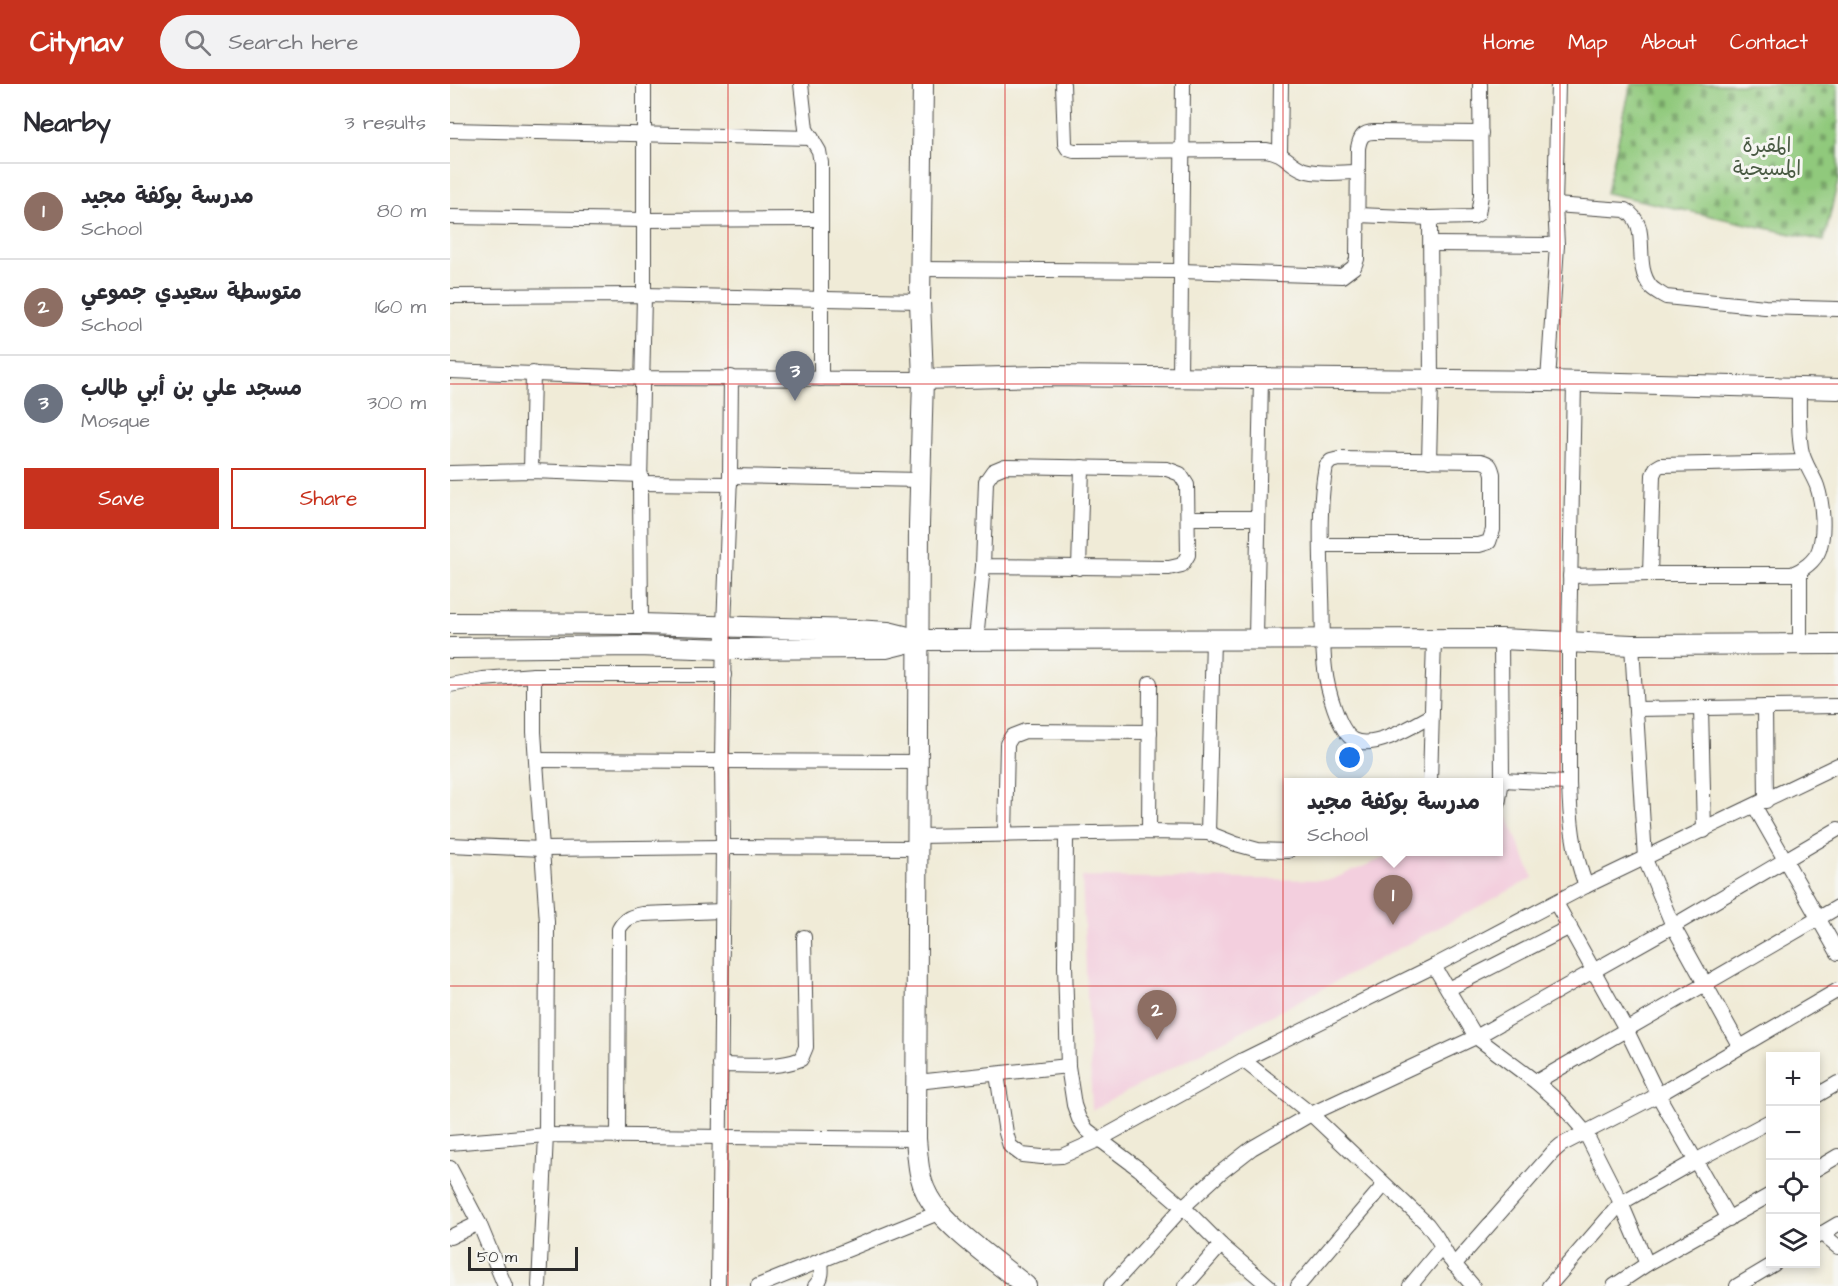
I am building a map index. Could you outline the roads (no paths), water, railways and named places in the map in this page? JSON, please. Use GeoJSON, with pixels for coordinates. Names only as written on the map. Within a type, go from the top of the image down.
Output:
{"type":"FeatureCollection","features":[{"type":"Feature","properties":{"kind":"main road"},"geometry":{"type":"LineString","coordinates":[[923,84],[920,269],[923,379],[918,640],[916,1139],[919,1170],[926,1193],[938,1213],[1014,1282]]}},
{"type":"Feature","properties":{"kind":"main road"},"geometry":{"type":"LineString","coordinates":[[923,379],[1044,376],[1548,381],[1838,389]]}},
{"type":"Feature","properties":{"kind":"main road"},"geometry":{"type":"LineString","coordinates":[[450,623],[641,624],[866,630],[888,632],[918,640]]}},
{"type":"Feature","properties":{"kind":"main road"},"geometry":{"type":"LineString","coordinates":[[450,648],[637,646],[725,649],[886,648],[918,640],[1213,639],[1501,639],[1632,645],[1838,644]]}},
{"type":"Feature","properties":{"kind":"street"},"geometry":{"type":"LineString","coordinates":[[641,624],[644,84]]}},
{"type":"Feature","properties":{"kind":"street"},"geometry":{"type":"LineString","coordinates":[[801,84],[807,129],[819,151],[821,163],[821,379]]}},
{"type":"Feature","properties":{"kind":"street"},"geometry":{"type":"LineString","coordinates":[[1064,84],[1064,139],[1068,149],[1074,151],[1266,150],[1280,153],[1296,166],[1309,171],[1357,172]]}},
{"type":"Feature","properties":{"kind":"street"},"geometry":{"type":"LineString","coordinates":[[1180,377],[1183,84]]}},
{"type":"Feature","properties":{"kind":"street"},"geometry":{"type":"LineString","coordinates":[[1280,153],[1281,84]]}},
{"type":"Feature","properties":{"kind":"street"},"geometry":{"type":"LineString","coordinates":[[1358,215],[1430,218],[1473,217],[1478,214],[1481,195],[1480,84]]}},
{"type":"Feature","properties":{"kind":"street"},"geometry":{"type":"LineString","coordinates":[[1548,381],[1557,245],[1555,205],[1558,84]]}},
{"type":"Feature","properties":{"kind":"street"},"geometry":{"type":"LineString","coordinates":[[450,129],[812,138]]}},
{"type":"Feature","properties":{"kind":"street"},"geometry":{"type":"LineString","coordinates":[[920,269],[1342,276],[1354,267],[1357,259],[1359,140],[1366,132],[1481,133]]}},
{"type":"Feature","properties":{"kind":"street"},"geometry":{"type":"LineString","coordinates":[[1555,205],[1624,210],[1634,215],[1638,225],[1641,263],[1645,279],[1652,289],[1666,297],[1766,307],[1838,309]]}},
{"type":"Feature","properties":{"kind":"street"},"geometry":{"type":"LineString","coordinates":[[450,217],[644,220],[821,219]]}},
{"type":"Feature","properties":{"kind":"street"},"geometry":{"type":"LineString","coordinates":[[1429,461],[1430,218]]}},
{"type":"Feature","properties":{"kind":"street"},"geometry":{"type":"LineString","coordinates":[[1431,244],[1557,245]]}},
{"type":"Feature","properties":{"kind":"street"},"geometry":{"type":"LineString","coordinates":[[450,296],[644,295],[920,301]]}},
{"type":"Feature","properties":{"kind":"street"},"geometry":{"type":"LineString","coordinates":[[450,371],[641,378],[923,379]]}},
{"type":"Feature","properties":{"kind":"street"},"geometry":{"type":"LineString","coordinates":[[531,471],[534,373]]}},
{"type":"Feature","properties":{"kind":"street"},"geometry":{"type":"LineString","coordinates":[[718,1286],[722,761],[731,377]]}},
{"type":"Feature","properties":{"kind":"street"},"geometry":{"type":"LineString","coordinates":[[1256,639],[1261,378]]}},
{"type":"Feature","properties":{"kind":"street"},"geometry":{"type":"LineString","coordinates":[[1574,383],[1569,576],[1570,825],[1575,852],[1586,886]]}},
{"type":"Feature","properties":{"kind":"street"},"geometry":{"type":"LineString","coordinates":[[1569,576],[1792,574],[1800,571],[1816,556],[1819,549],[1821,506],[1818,488],[1804,462],[1801,448],[1799,388]]}},
{"type":"Feature","properties":{"kind":"street"},"geometry":{"type":"LineString","coordinates":[[1321,545],[1479,545],[1490,542],[1493,530],[1491,466],[1481,461],[1339,459],[1331,461],[1326,466],[1321,545],[1323,639],[1325,669],[1337,715],[1345,732],[1358,741],[1380,740],[1431,716]]}},
{"type":"Feature","properties":{"kind":"street"},"geometry":{"type":"LineString","coordinates":[[1650,574],[1653,475],[1656,468],[1661,465],[1804,462]]}},
{"type":"Feature","properties":{"kind":"street"},"geometry":{"type":"LineString","coordinates":[[976,640],[983,566],[986,481],[993,471],[1005,466],[1167,469],[1185,479],[1188,555],[1182,565],[1169,568],[983,566]]}},
{"type":"Feature","properties":{"kind":"street"},"geometry":{"type":"LineString","coordinates":[[1080,568],[1082,467]]}},
{"type":"Feature","properties":{"kind":"street"},"geometry":{"type":"LineString","coordinates":[[450,473],[531,471],[641,479],[920,480]]}},
{"type":"Feature","properties":{"kind":"street"},"geometry":{"type":"LineString","coordinates":[[1188,518],[1257,518]]}},
{"type":"Feature","properties":{"kind":"street"},"geometry":{"type":"LineString","coordinates":[[1800,571],[1800,643]]}},
{"type":"Feature","properties":{"kind":"street"},"geometry":{"type":"LineString","coordinates":[[1208,834],[1213,639]]}},
{"type":"Feature","properties":{"kind":"street"},"geometry":{"type":"LineString","coordinates":[[1430,778],[1434,639]]}},
{"type":"Feature","properties":{"kind":"street"},"geometry":{"type":"LineString","coordinates":[[1501,639],[1502,778]]}},
{"type":"Feature","properties":{"kind":"street"},"geometry":{"type":"LineString","coordinates":[[1632,645],[1645,859],[1673,926],[1740,1047]]}},
{"type":"Feature","properties":{"kind":"street"},"geometry":{"type":"LineString","coordinates":[[450,685],[483,679],[534,675],[724,675]]}},
{"type":"Feature","properties":{"kind":"street"},"geometry":{"type":"LineString","coordinates":[[534,675],[534,732],[548,922],[546,1135],[539,1286]]}},
{"type":"Feature","properties":{"kind":"street"},"geometry":{"type":"LineString","coordinates":[[1149,832],[1150,683]]}},
{"type":"Feature","properties":{"kind":"street"},"geometry":{"type":"LineString","coordinates":[[1636,709],[1838,706]]}},
{"type":"Feature","properties":{"kind":"street"},"geometry":{"type":"LineString","coordinates":[[1766,707],[1761,804],[1784,860],[1838,953]]}},
{"type":"Feature","properties":{"kind":"street"},"geometry":{"type":"LineString","coordinates":[[1701,708],[1704,831]]}},
{"type":"Feature","properties":{"kind":"street"},"geometry":{"type":"LineString","coordinates":[[1005,835],[1005,760],[1007,744],[1012,736],[1025,731],[1150,732]]}},
{"type":"Feature","properties":{"kind":"street"},"geometry":{"type":"LineString","coordinates":[[536,760],[918,762]]}},
{"type":"Feature","properties":{"kind":"street"},"geometry":{"type":"LineString","coordinates":[[998,1074],[1006,1134],[1010,1146],[1022,1155],[1042,1157],[1062,1155],[1100,1139],[1243,1060],[1434,966],[1586,886],[1761,804],[1838,765]]}},
{"type":"Feature","properties":{"kind":"street"},"geometry":{"type":"LineString","coordinates":[[1503,780],[1569,783]]}},
{"type":"Feature","properties":{"kind":"street"},"geometry":{"type":"LineString","coordinates":[[1111,1286],[1183,1207],[1252,1148],[1311,1114],[1476,1037],[1673,926],[1838,829]]}},
{"type":"Feature","properties":{"kind":"street"},"geometry":{"type":"LineString","coordinates":[[450,845],[543,849],[723,847],[917,842],[1005,835],[1149,832],[1208,834],[1258,850],[1284,851]]}},
{"type":"Feature","properties":{"kind":"street"},"geometry":{"type":"LineString","coordinates":[[1066,835],[1065,965],[1068,1066],[1074,1105],[1079,1119],[1087,1130],[1183,1207],[1221,1245],[1269,1286]]}},
{"type":"Feature","properties":{"kind":"street"},"geometry":{"type":"LineString","coordinates":[[1556,903],[1627,1031],[1658,1095],[1729,1219]]}},
{"type":"Feature","properties":{"kind":"street"},"geometry":{"type":"LineString","coordinates":[[1536,1082],[1838,907]]}},
{"type":"Feature","properties":{"kind":"street"},"geometry":{"type":"LineString","coordinates":[[618,1137],[619,929],[623,922],[631,916],[722,911]]}},
{"type":"Feature","properties":{"kind":"street"},"geometry":{"type":"LineString","coordinates":[[1448,989],[1569,927]]}},
{"type":"Feature","properties":{"kind":"street"},"geometry":{"type":"LineString","coordinates":[[720,1065],[779,1064],[801,1059],[806,1047],[804,937]]}},
{"type":"Feature","properties":{"kind":"street"},"geometry":{"type":"LineString","coordinates":[[1434,966],[1476,1037],[1536,1082],[1561,1104],[1585,1132],[1621,1203],[1647,1264]]}},
{"type":"Feature","properties":{"kind":"street"},"geometry":{"type":"LineString","coordinates":[[1454,1265],[1553,1152],[1572,1138],[1658,1095],[1838,990]]}},
{"type":"Feature","properties":{"kind":"street"},"geometry":{"type":"LineString","coordinates":[[1243,1060],[1311,1114],[1427,1224],[1454,1265],[1473,1286]]}},
{"type":"Feature","properties":{"kind":"street"},"geometry":{"type":"LineString","coordinates":[[917,1082],[1068,1066]]}},
{"type":"Feature","properties":{"kind":"street"},"geometry":{"type":"LineString","coordinates":[[1820,1093],[1838,1083]]}},
{"type":"Feature","properties":{"kind":"street"},"geometry":{"type":"LineString","coordinates":[[1548,1286],[1621,1203],[1766,1123]]}},
{"type":"Feature","properties":{"kind":"street"},"geometry":{"type":"LineString","coordinates":[[450,1143],[546,1135],[916,1139]]}},
{"type":"Feature","properties":{"kind":"street"},"geometry":{"type":"LineString","coordinates":[[1820,1166],[1838,1156]]}},
{"type":"Feature","properties":{"kind":"street"},"geometry":{"type":"LineString","coordinates":[[450,1168],[479,1223],[506,1286]]}},
{"type":"Feature","properties":{"kind":"street"},"geometry":{"type":"LineString","coordinates":[[1298,1286],[1384,1185]]}},
{"type":"Feature","properties":{"kind":"street"},"geometry":{"type":"LineString","coordinates":[[1614,1286],[1647,1264],[1766,1197]]}},
{"type":"Feature","properties":{"kind":"street"},"geometry":{"type":"LineString","coordinates":[[758,1286],[938,1213]]}},
{"type":"Feature","properties":{"kind":"street"},"geometry":{"type":"LineString","coordinates":[[450,1237],[479,1223]]}},
{"type":"Feature","properties":{"kind":"street"},"geometry":{"type":"LineString","coordinates":[[1820,1234],[1838,1224]]}},
{"type":"Feature","properties":{"kind":"street"},"geometry":{"type":"LineString","coordinates":[[1820,1236],[1838,1247]]}},
{"type":"Feature","properties":{"kind":"street"},"geometry":{"type":"LineString","coordinates":[[1185,1286],[1221,1245]]}},
{"type":"Feature","properties":{"kind":"street"},"geometry":{"type":"LineString","coordinates":[[1410,1286],[1442,1247]]}},
{"type":"Feature","properties":{"kind":"street"},"geometry":{"type":"LineString","coordinates":[[815,1286],[819,1283],[822,1274],[821,1260]]}},
{"type":"Feature","properties":{"kind":"street"},"geometry":{"type":"LineString","coordinates":[[1745,1284],[1767,1268]]}},
{"type":"Feature","properties":{"kind":"place","name":"مسجد علي بن أبي طالب"},"geometry":{"type":"Point","coordinates":[795,401]}},
{"type":"Feature","properties":{"kind":"place","name":"مدرسة بوكفة مجيد"},"geometry":{"type":"Point","coordinates":[1393,925]}},
{"type":"Feature","properties":{"kind":"place","name":"متوسطة سعيدي جموعي"},"geometry":{"type":"Point","coordinates":[1157,1040]}},
{"type":"Feature","properties":{"kind":"park label","name":"المقبرة المسيحية"},"geometry":{"type":"Point","coordinates":[1767,156]}}]}
